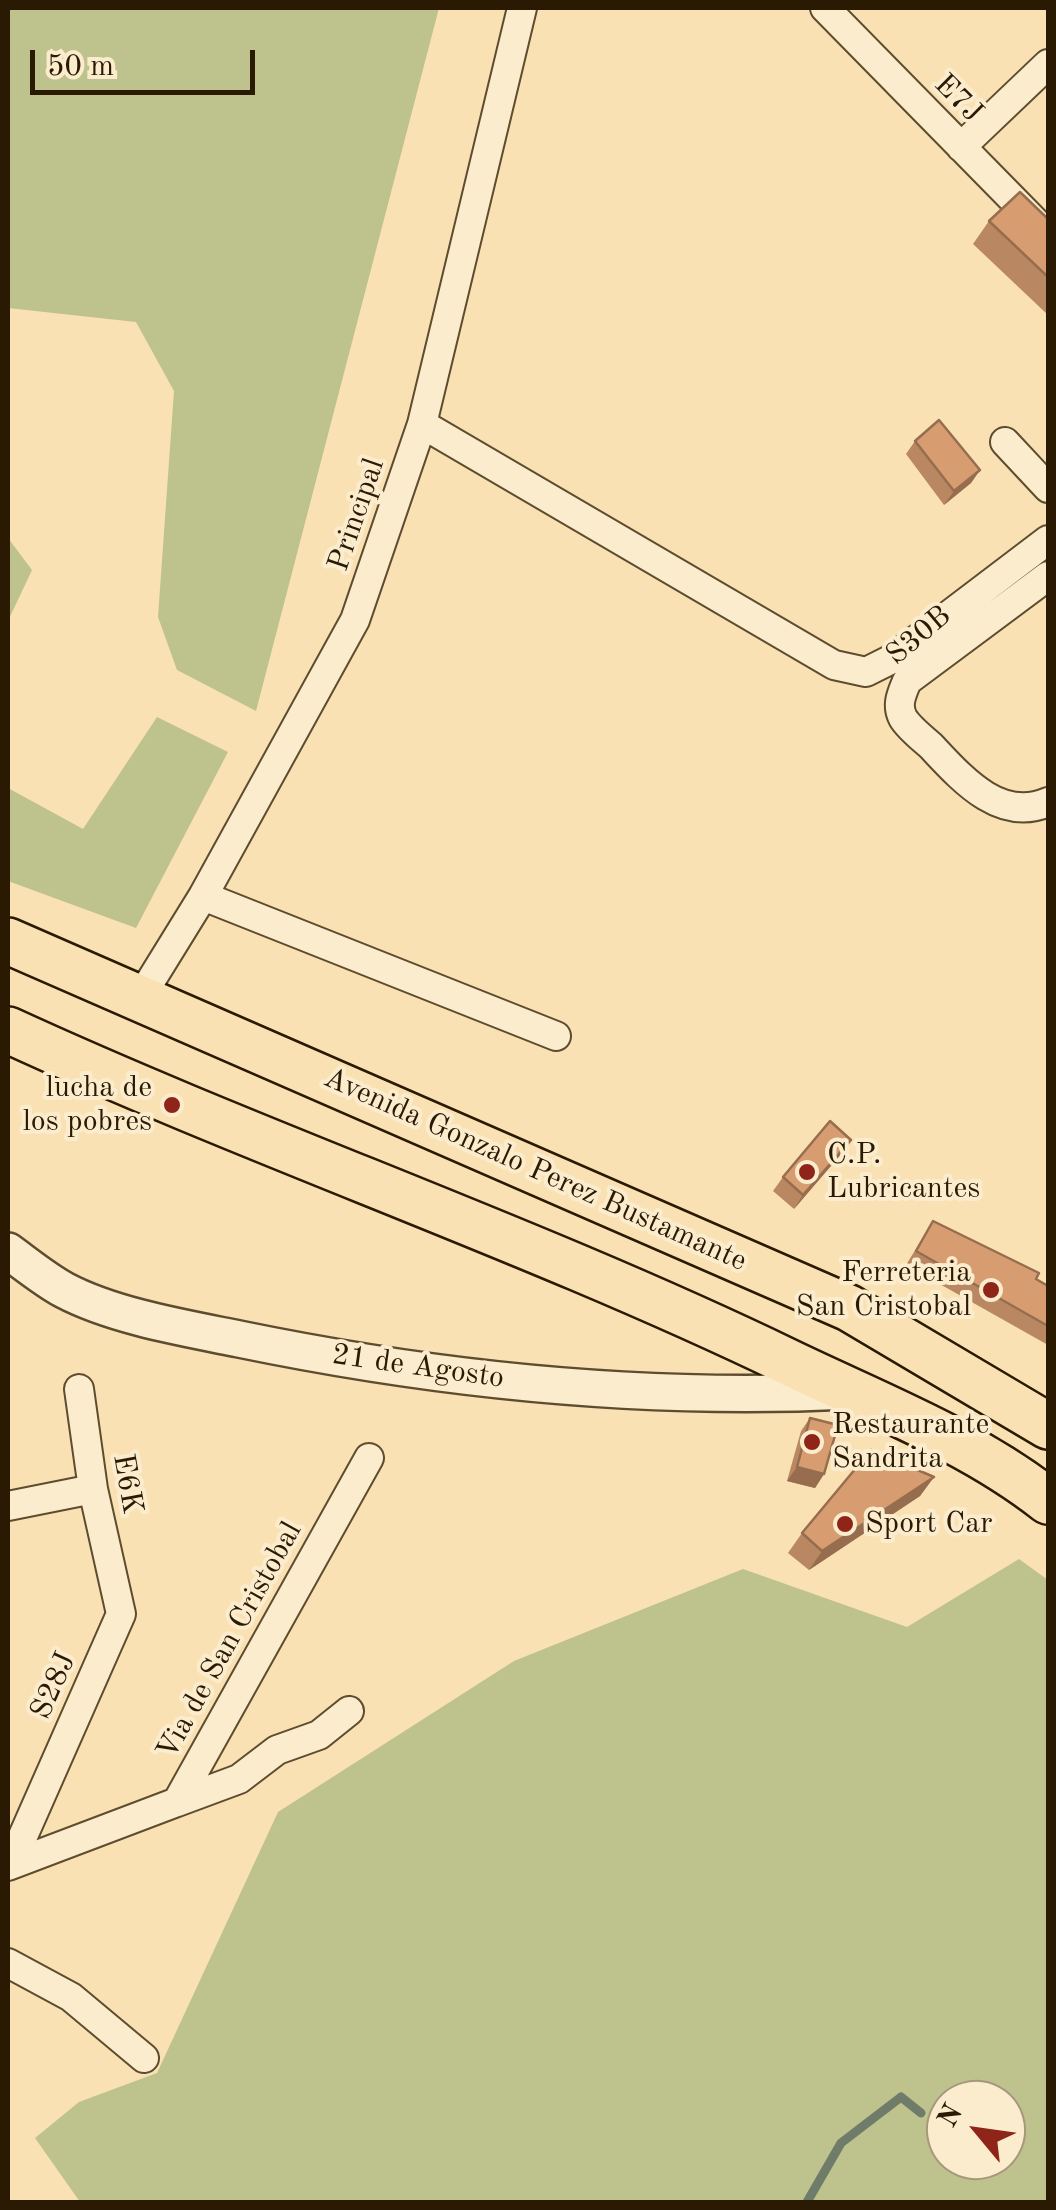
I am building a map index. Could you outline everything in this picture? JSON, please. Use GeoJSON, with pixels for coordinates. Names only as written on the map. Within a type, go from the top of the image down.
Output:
{"type":"FeatureCollection","features":[{"type":"Feature","properties":{"kind":"main road","name":"Avenida Gonzalo Perez Bustamante"},"geometry":{"type":"LineString","coordinates":[[8,941],[849,1308],[1048,1426]]}},
{"type":"Feature","properties":{"kind":"main road"},"geometry":{"type":"LineString","coordinates":[[8,1030],[172,1105],[613,1281],[849,1391],[1018,1476],[1048,1501]]}},
{"type":"Feature","properties":{"kind":"street","name":"Principal"},"geometry":{"type":"LineString","coordinates":[[140,998],[203,896],[354,620],[422,424],[522,8]]}},
{"type":"Feature","properties":{"kind":"street","name":"E7J"},"geometry":{"type":"LineString","coordinates":[[831,10],[1048,234]]}},
{"type":"Feature","properties":{"kind":"street"},"geometry":{"type":"LineString","coordinates":[[961,147],[1048,64]]}},
{"type":"Feature","properties":{"kind":"street"},"geometry":{"type":"LineString","coordinates":[[422,424],[834,664],[866,672],[890,660],[1048,540]]}},
{"type":"Feature","properties":{"kind":"street"},"geometry":{"type":"LineString","coordinates":[[1005,442],[1048,488]]}},
{"type":"Feature","properties":{"kind":"street","name":"S30B"},"geometry":{"type":"LineString","coordinates":[[1048,576],[907,681],[899,700],[902,717],[962,778],[996,802],[1029,810],[1048,802]]}},
{"type":"Feature","properties":{"kind":"street"},"geometry":{"type":"LineString","coordinates":[[203,896],[556,1036]]}},
{"type":"Feature","properties":{"kind":"street","name":"21 de Agosto"},"geometry":{"type":"LineString","coordinates":[[8,1252],[65,1291],[167,1324],[286,1349],[584,1388],[737,1395],[849,1391]]}},
{"type":"Feature","properties":{"kind":"street","name":"E6K"},"geometry":{"type":"LineString","coordinates":[[79,1389],[93,1489],[116,1590]]}},
{"type":"Feature","properties":{"kind":"street","name":"Via de San Cristobal"},"geometry":{"type":"LineString","coordinates":[[10,1864],[177,1802],[369,1458]]}},
{"type":"Feature","properties":{"kind":"street"},"geometry":{"type":"LineString","coordinates":[[8,1506],[93,1489]]}},
{"type":"Feature","properties":{"kind":"street","name":"S28J"},"geometry":{"type":"LineString","coordinates":[[10,1864],[121,1614],[116,1590]]}},
{"type":"Feature","properties":{"kind":"street"},"geometry":{"type":"LineString","coordinates":[[177,1802],[238,1779],[277,1750],[319,1735],[350,1711]]}},
{"type":"Feature","properties":{"kind":"street"},"geometry":{"type":"LineString","coordinates":[[8,1964],[71,1997],[144,2058]]}},
{"type":"Feature","properties":{"kind":"green space"},"geometry":{"type":"Polygon","coordinates":[[[8,8],[439,8],[256,711],[177,670],[158,617],[174,391],[136,322],[8,308],[8,8]]]}},
{"type":"Feature","properties":{"kind":"green space"},"geometry":{"type":"Polygon","coordinates":[[[8,538],[32,570],[8,621],[8,538]]]}},
{"type":"Feature","properties":{"kind":"green space"},"geometry":{"type":"Polygon","coordinates":[[[157,717],[228,752],[136,928],[8,881],[8,788],[83,829],[157,717]]]}},
{"type":"Feature","properties":{"kind":"green space"},"geometry":{"type":"Polygon","coordinates":[[[1019,1559],[1048,1580],[1048,2202],[80,2202],[35,2138],[79,2102],[157,2073],[278,1812],[514,1661],[743,1569],[907,1627],[1019,1559]]]}},
{"type":"Feature","properties":{"kind":"building"},"geometry":{"type":"Polygon","coordinates":[[[1020,192],[1048,219],[1048,277],[989,221],[1020,192]]]}},
{"type":"Feature","properties":{"kind":"building"},"geometry":{"type":"Polygon","coordinates":[[[939,420],[980,470],[954,491],[915,441],[939,420]]]}},
{"type":"Feature","properties":{"kind":"building","name":"C.P. Lubricantes"},"geometry":{"type":"Polygon","coordinates":[[[830,1121],[851,1140],[803,1195],[783,1177],[830,1121]]]}},
{"type":"Feature","properties":{"kind":"building"},"geometry":{"type":"Polygon","coordinates":[[[933,1221],[1039,1273],[1036,1279],[1048,1286],[1048,1326],[916,1251],[933,1221]]]}},
{"type":"Feature","properties":{"kind":"building"},"geometry":{"type":"Polygon","coordinates":[[[810,1418],[838,1425],[824,1474],[797,1467],[810,1418]]]}},
{"type":"Feature","properties":{"kind":"building","name":"Sport Car"},"geometry":{"type":"Polygon","coordinates":[[[871,1450],[934,1477],[822,1551],[802,1533],[871,1450]]]}},
{"type":"Feature","properties":{"kind":"waterway"},"geometry":{"type":"LineString","coordinates":[[807,2202],[841,2143],[901,2097],[921,2113]]}},
{"type":"Feature","properties":{"kind":"place","name":"lucha de los pobres"},"geometry":{"type":"Point","coordinates":[172,1105]}},
{"type":"Feature","properties":{"kind":"place","name":"C.P. Lubricantes"},"geometry":{"type":"Point","coordinates":[807,1172]}},
{"type":"Feature","properties":{"kind":"place","name":"Ferreteria San Cristobal"},"geometry":{"type":"Point","coordinates":[991,1290]}},
{"type":"Feature","properties":{"kind":"place","name":"Restaurante Sandrita"},"geometry":{"type":"Point","coordinates":[812,1442]}},
{"type":"Feature","properties":{"kind":"place","name":"Sport Car"},"geometry":{"type":"Point","coordinates":[845,1524]}}]}
